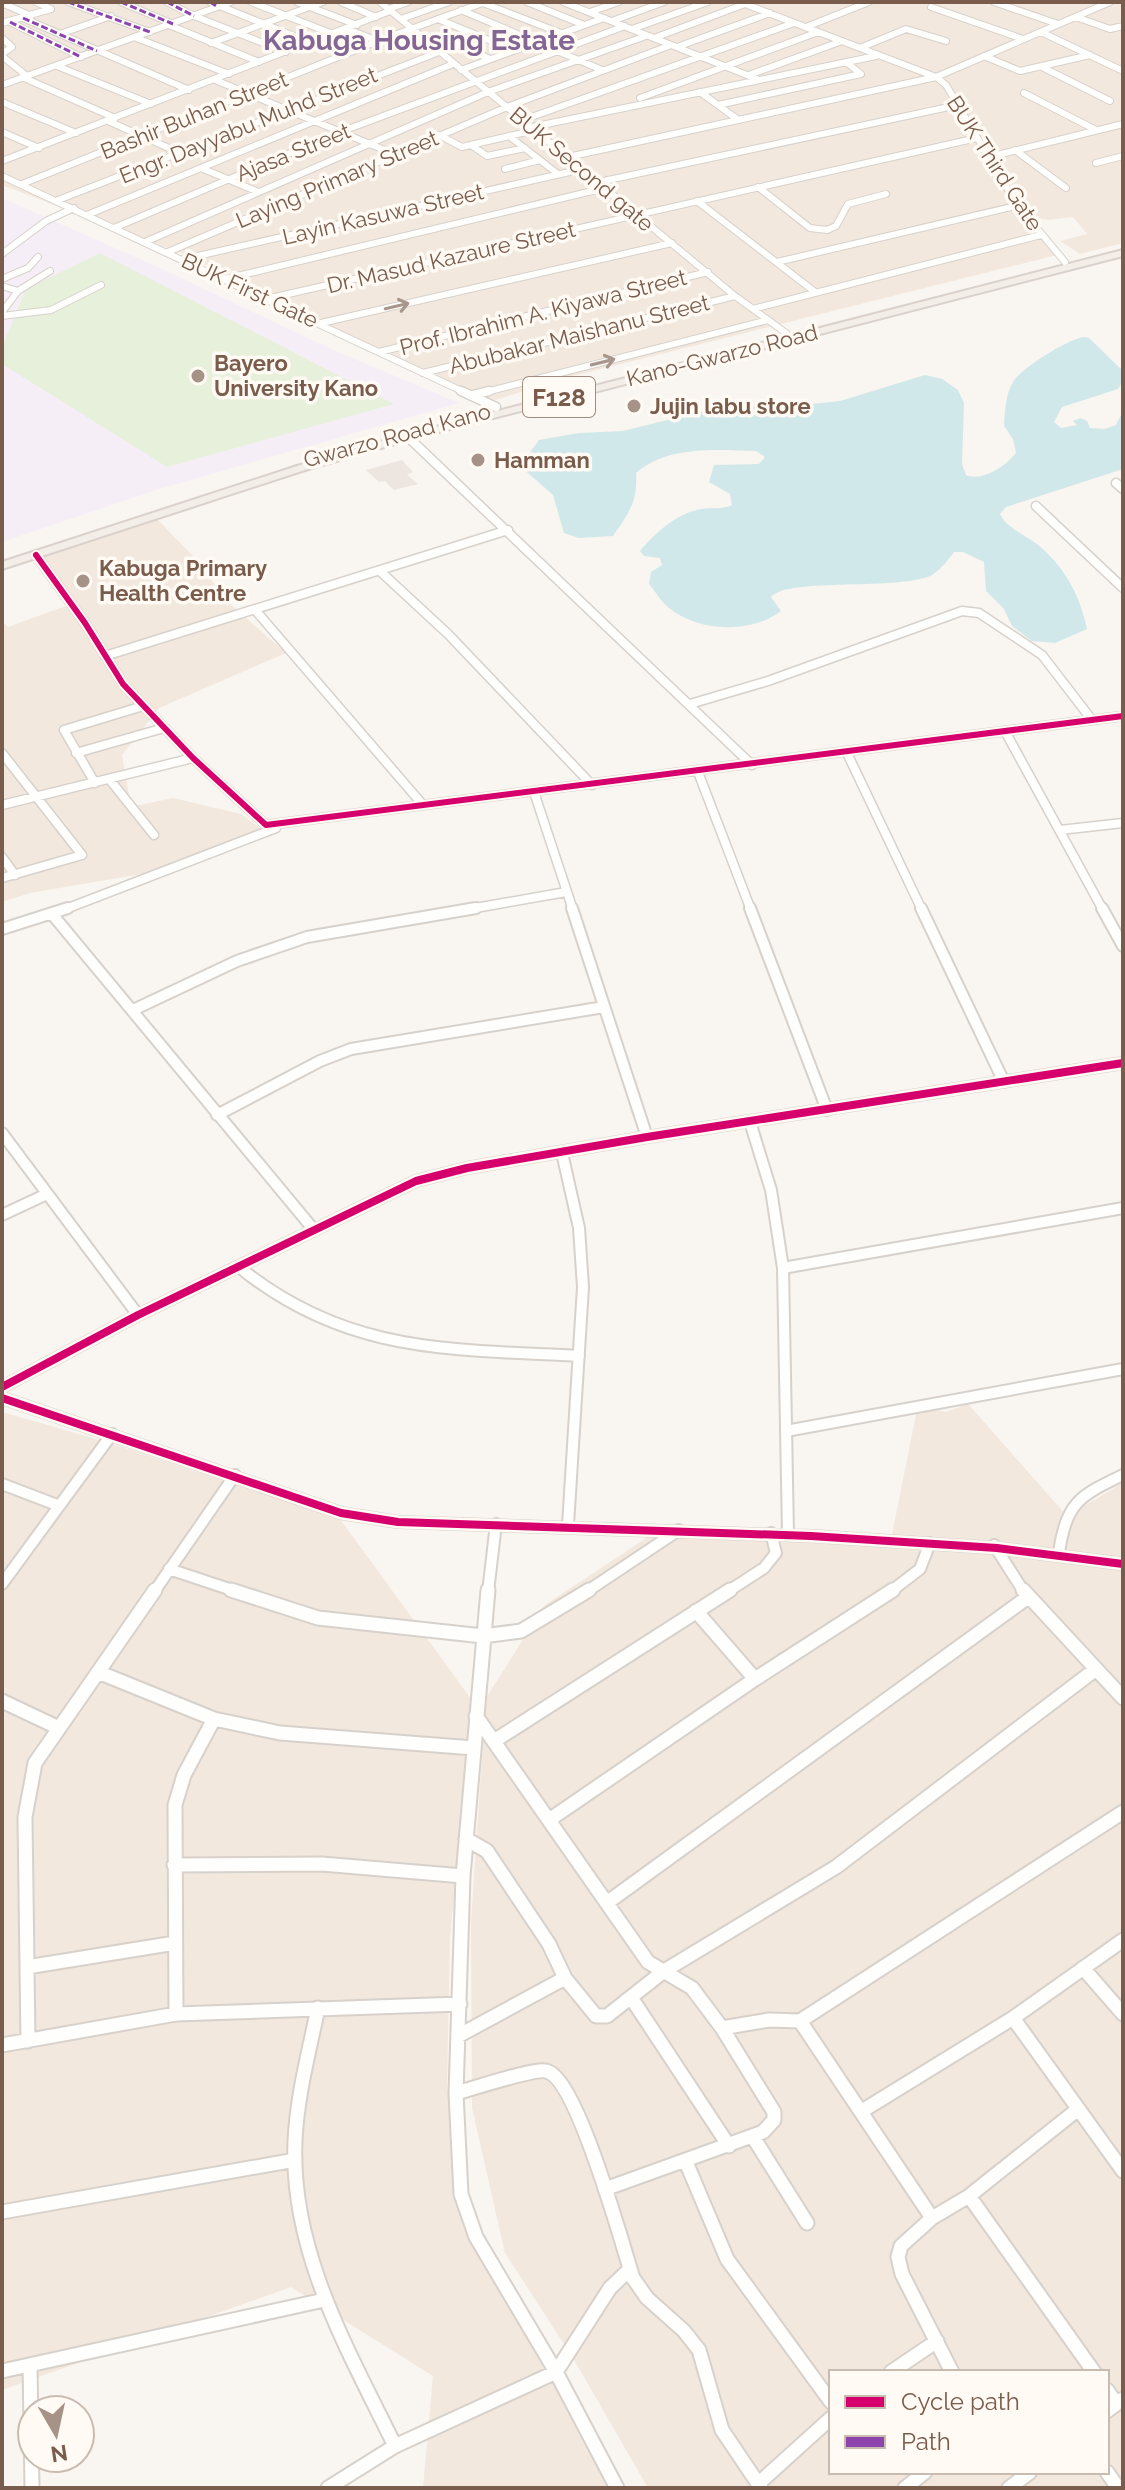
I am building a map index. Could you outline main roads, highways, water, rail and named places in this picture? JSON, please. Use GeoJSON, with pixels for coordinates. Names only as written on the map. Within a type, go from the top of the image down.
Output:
{"type":"FeatureCollection","features":[{"type":"Feature","properties":{"kind":"main road","name":"Gwarzo Road Kano"},"geometry":{"type":"LineString","coordinates":[[2,558],[496,407],[1065,262],[1121,254]]}},
{"type":"Feature","properties":{"kind":"main road","name":"Kano-Gwarzo Road"},"geometry":{"type":"LineString","coordinates":[[2,566],[346,452],[1121,254]]}},
{"type":"Feature","properties":{"kind":"water"},"geometry":{"type":"Polygon","coordinates":[[[1083,337],[1089,338],[1123,371],[1123,381],[1118,389],[1062,407],[1054,422],[1061,428],[1077,425],[1073,421],[1080,418],[1087,421],[1090,428],[1105,429],[1116,425],[1123,411],[1123,469],[1006,507],[1000,514],[1010,526],[1054,560],[1075,592],[1087,629],[1055,643],[1032,641],[1012,626],[1004,609],[986,591],[984,562],[963,552],[954,552],[935,573],[917,580],[821,585],[781,591],[771,597],[781,611],[755,624],[725,627],[695,622],[681,616],[661,600],[649,584],[651,572],[662,565],[660,558],[644,556],[640,551],[660,531],[683,515],[732,505],[730,494],[709,482],[714,465],[759,464],[765,457],[756,451],[709,450],[677,453],[649,464],[636,473],[636,491],[631,506],[613,536],[579,538],[564,533],[553,495],[520,466],[539,440],[579,433],[623,431],[728,405],[794,406],[840,401],[925,375],[942,379],[958,390],[964,403],[962,464],[966,475],[986,475],[1000,468],[1016,453],[1013,439],[1004,426],[1007,398],[1013,382],[1045,355],[1083,337]]]}},
{"type":"Feature","properties":{"kind":"place","name":"Bayero University Kano"},"geometry":{"type":"Point","coordinates":[198,376]}},
{"type":"Feature","properties":{"kind":"place","name":"Jujin labu store"},"geometry":{"type":"Point","coordinates":[634,406]}},
{"type":"Feature","properties":{"kind":"place","name":"Hamman"},"geometry":{"type":"Point","coordinates":[478,460]}},
{"type":"Feature","properties":{"kind":"place","name":"Kabuga Primary Health Centre"},"geometry":{"type":"Point","coordinates":[83,581]}},
{"type":"Feature","properties":{"kind":"district","name":"Kabuga Housing Estate"},"geometry":{"type":"Point","coordinates":[419,40]}}]}
